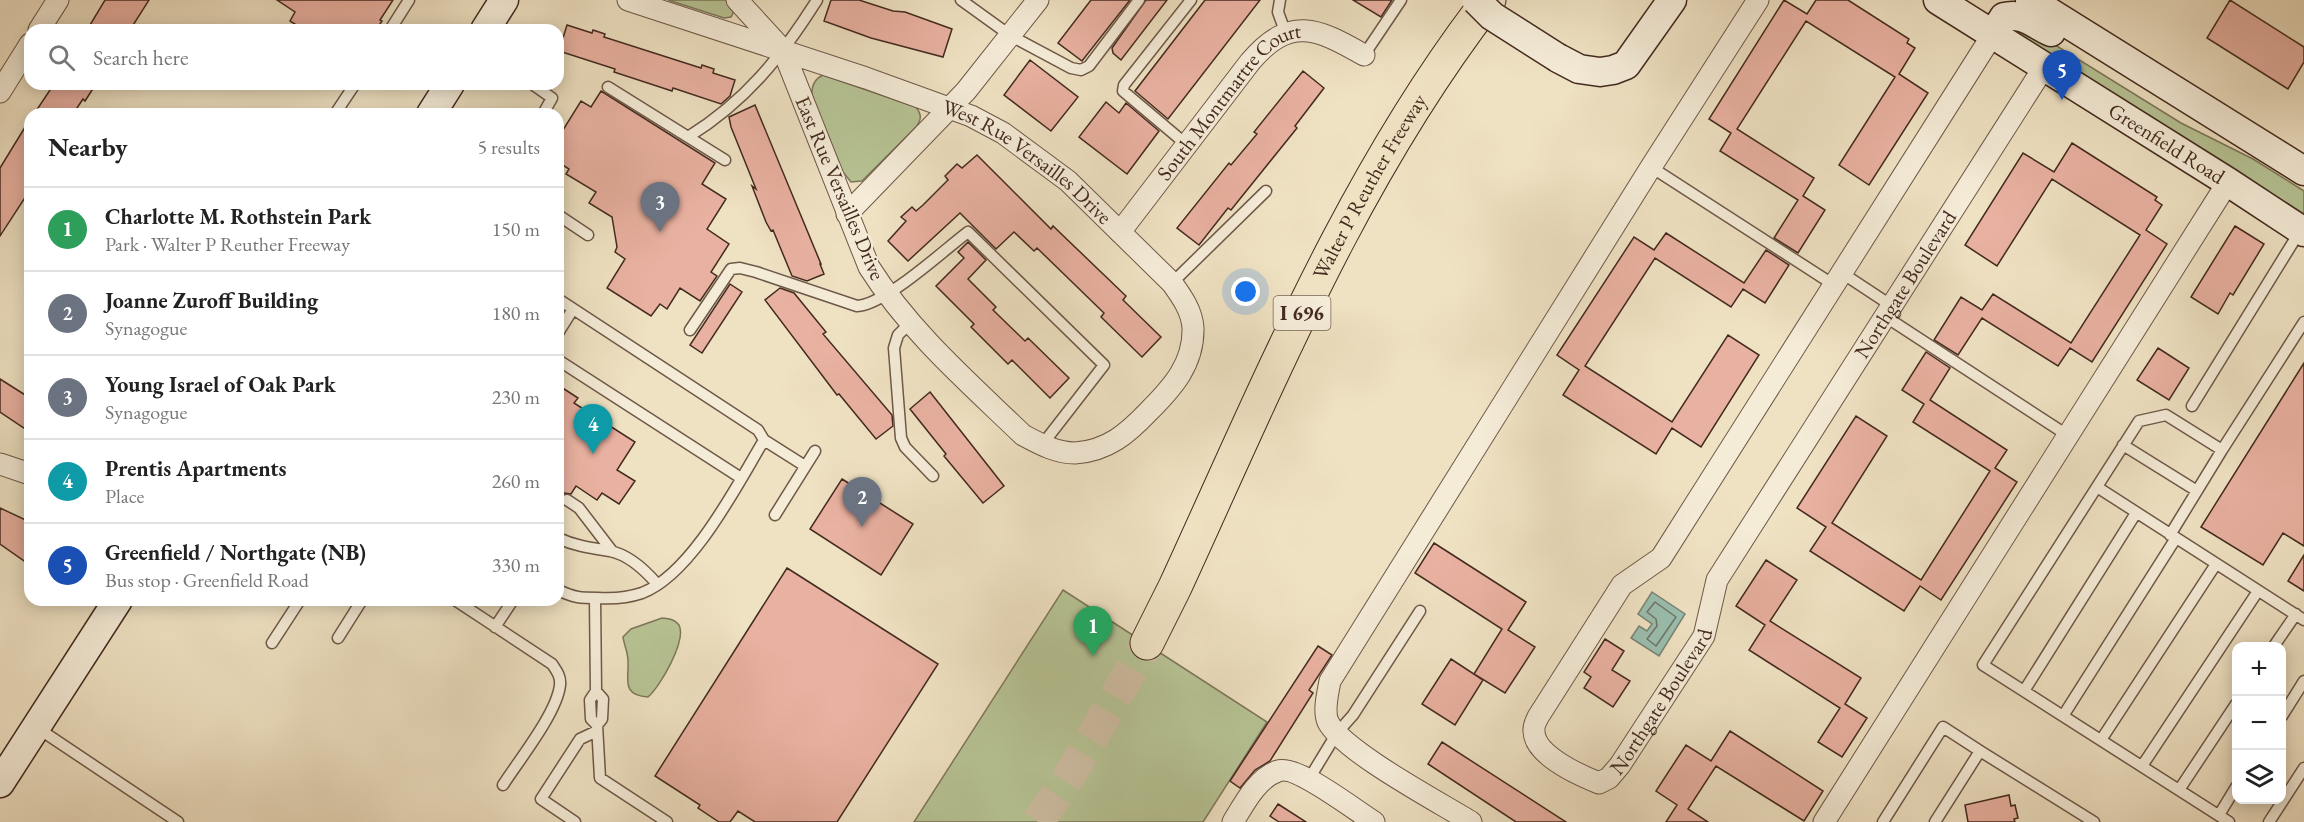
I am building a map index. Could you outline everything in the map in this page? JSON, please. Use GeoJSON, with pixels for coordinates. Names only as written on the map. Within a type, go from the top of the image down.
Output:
{"type":"FeatureCollection","features":[{"type":"Feature","properties":{"kind":"highway","name":"Walter P Reuther Freeway"},"geometry":{"type":"LineString","coordinates":[[1147,643],[1338,238],[1407,117],[1438,69],[1489,0]]}},
{"type":"Feature","properties":{"kind":"main road"},"geometry":{"type":"LineString","coordinates":[[489,24],[504,0]]}},
{"type":"Feature","properties":{"kind":"main road"},"geometry":{"type":"LineString","coordinates":[[1476,0],[1492,16],[1558,58],[1579,69],[1600,72],[1626,65],[1672,0]]}},
{"type":"Feature","properties":{"kind":"main road","name":"Greenfield Road"},"geometry":{"type":"LineString","coordinates":[[1938,0],[2302,231]]}},
{"type":"Feature","properties":{"kind":"main road"},"geometry":{"type":"LineString","coordinates":[[2030,0],[2304,171]]}},
{"type":"Feature","properties":{"kind":"main road"},"geometry":{"type":"LineString","coordinates":[[1993,34],[2004,17],[2013,15],[2022,16],[2050,32],[2080,32]]}},
{"type":"Feature","properties":{"kind":"main road"},"geometry":{"type":"LineString","coordinates":[[435,108],[446,90]]}},
{"type":"Feature","properties":{"kind":"main road"},"geometry":{"type":"LineString","coordinates":[[0,783],[114,606]]}},
{"type":"Feature","properties":{"kind":"street"},"geometry":{"type":"LineString","coordinates":[[43,24],[58,0]]}},
{"type":"Feature","properties":{"kind":"street"},"geometry":{"type":"LineString","coordinates":[[628,0],[783,50]]}},
{"type":"Feature","properties":{"kind":"street","name":"West Rue Versailles Drive"},"geometry":{"type":"LineString","coordinates":[[737,0],[783,50],[951,107],[1003,133],[1046,162],[1068,181],[1172,283],[1184,298],[1190,312],[1193,328],[1191,345],[1188,362],[1180,376],[1150,411]]}},
{"type":"Feature","properties":{"kind":"street"},"geometry":{"type":"LineString","coordinates":[[847,214],[951,107],[1038,0]]}},
{"type":"Feature","properties":{"kind":"street"},"geometry":{"type":"LineString","coordinates":[[1471,822],[1373,762],[1337,733],[1328,721],[1326,706],[1330,681],[1758,0]]}},
{"type":"Feature","properties":{"kind":"street","name":"South Montmartre Court"},"geometry":{"type":"LineString","coordinates":[[1120,232],[1262,48],[1274,39],[1286,34],[1305,31],[1330,35],[1364,55]]}},
{"type":"Feature","properties":{"kind":"street","name":"Northgate Boulevard"},"geometry":{"type":"LineString","coordinates":[[1993,34],[1661,558],[1622,585],[1538,717],[1533,731],[1542,751],[1579,775],[1599,783],[1609,778],[1620,765],[1704,636],[1717,580],[2044,67]]}},
{"type":"Feature","properties":{"kind":"street","name":"East Rue Versailles Drive"},"geometry":{"type":"LineString","coordinates":[[783,50],[869,267],[886,294],[910,323],[1023,435],[1055,450],[1074,453],[1097,449],[1129,432],[1150,411]]}},
{"type":"Feature","properties":{"kind":"street"},"geometry":{"type":"LineString","coordinates":[[0,92],[24,54]]}},
{"type":"Feature","properties":{"kind":"street"},"geometry":{"type":"LineString","coordinates":[[1824,822],[2228,182]]}},
{"type":"Feature","properties":{"kind":"street"},"geometry":{"type":"LineString","coordinates":[[0,464],[24,472]]}},
{"type":"Feature","properties":{"kind":"street"},"geometry":{"type":"LineString","coordinates":[[1233,822],[1263,779],[1279,770],[1292,770],[1309,779],[1374,822]]}},
{"type":"Feature","properties":{"kind":"lane"},"geometry":{"type":"LineString","coordinates":[[394,24],[409,0]]}},
{"type":"Feature","properties":{"kind":"lane"},"geometry":{"type":"LineString","coordinates":[[688,137],[725,112],[764,73],[783,50],[817,0]]}},
{"type":"Feature","properties":{"kind":"lane"},"geometry":{"type":"LineString","coordinates":[[961,0],[1011,36],[1071,69],[1081,70],[1089,66],[1139,0]]}},
{"type":"Feature","properties":{"kind":"lane"},"geometry":{"type":"LineString","coordinates":[[1187,145],[1123,91],[1124,85],[1191,0]]}},
{"type":"Feature","properties":{"kind":"lane"},"geometry":{"type":"LineString","coordinates":[[1280,0],[1278,12],[1286,34]]}},
{"type":"Feature","properties":{"kind":"lane"},"geometry":{"type":"LineString","coordinates":[[1364,55],[1401,0]]}},
{"type":"Feature","properties":{"kind":"lane"},"geometry":{"type":"LineString","coordinates":[[608,87],[725,160]]}},
{"type":"Feature","properties":{"kind":"lane"},"geometry":{"type":"LineString","coordinates":[[339,108],[351,90]]}},
{"type":"Feature","properties":{"kind":"lane"},"geometry":{"type":"LineString","coordinates":[[541,90],[552,98],[546,108]]}},
{"type":"Feature","properties":{"kind":"lane"},"geometry":{"type":"LineString","coordinates":[[1651,167],[1889,311],[2067,435]]}},
{"type":"Feature","properties":{"kind":"lane"},"geometry":{"type":"LineString","coordinates":[[1172,283],[1266,191]]}},
{"type":"Feature","properties":{"kind":"lane"},"geometry":{"type":"LineString","coordinates":[[564,219],[588,235]]}},
{"type":"Feature","properties":{"kind":"lane"},"geometry":{"type":"LineString","coordinates":[[2192,406],[2302,231]]}},
{"type":"Feature","properties":{"kind":"lane"},"geometry":{"type":"LineString","coordinates":[[690,330],[731,269],[740,268],[756,272],[857,306],[871,304],[968,232],[1104,365],[1042,445]]}},
{"type":"Feature","properties":{"kind":"lane"},"geometry":{"type":"LineString","coordinates":[[564,303],[758,430],[764,440],[805,466]]}},
{"type":"Feature","properties":{"kind":"lane"},"geometry":{"type":"LineString","coordinates":[[564,323],[573,309]]}},
{"type":"Feature","properties":{"kind":"lane"},"geometry":{"type":"LineString","coordinates":[[2063,716],[2173,537],[2222,450],[2304,322]]}},
{"type":"Feature","properties":{"kind":"lane"},"geometry":{"type":"LineString","coordinates":[[910,323],[898,335],[894,348],[900,438],[905,447],[933,476]]}},
{"type":"Feature","properties":{"kind":"lane"},"geometry":{"type":"LineString","coordinates":[[564,364],[741,478]]}},
{"type":"Feature","properties":{"kind":"lane"},"geometry":{"type":"LineString","coordinates":[[2222,450],[2166,415],[2139,421],[1983,664],[2229,822]]}},
{"type":"Feature","properties":{"kind":"lane"},"geometry":{"type":"LineString","coordinates":[[564,593],[575,598],[617,600],[644,592],[665,579],[694,550],[764,440]]}},
{"type":"Feature","properties":{"kind":"lane"},"geometry":{"type":"LineString","coordinates":[[2123,445],[2197,491]]}},
{"type":"Feature","properties":{"kind":"lane"},"geometry":{"type":"LineString","coordinates":[[775,514],[815,450]]}},
{"type":"Feature","properties":{"kind":"lane"},"geometry":{"type":"LineString","coordinates":[[2097,487],[2300,617],[2278,642]]}},
{"type":"Feature","properties":{"kind":"lane"},"geometry":{"type":"LineString","coordinates":[[567,500],[579,508],[612,551],[640,567],[657,584]]}},
{"type":"Feature","properties":{"kind":"lane"},"geometry":{"type":"LineString","coordinates":[[2024,691],[2136,513]]}},
{"type":"Feature","properties":{"kind":"lane"},"geometry":{"type":"LineString","coordinates":[[564,540],[585,548],[612,551]]}},
{"type":"Feature","properties":{"kind":"lane"},"geometry":{"type":"LineString","coordinates":[[2101,740],[2216,564]]}},
{"type":"Feature","properties":{"kind":"lane"},"geometry":{"type":"LineString","coordinates":[[2142,766],[2258,591]]}},
{"type":"Feature","properties":{"kind":"lane"},"geometry":{"type":"LineString","coordinates":[[595,598],[596,691],[590,700],[591,719],[597,728],[600,778],[667,822]]}},
{"type":"Feature","properties":{"kind":"lane"},"geometry":{"type":"LineString","coordinates":[[272,644],[296,606]]}},
{"type":"Feature","properties":{"kind":"lane"},"geometry":{"type":"LineString","coordinates":[[338,638],[358,606]]}},
{"type":"Feature","properties":{"kind":"lane"},"geometry":{"type":"LineString","coordinates":[[464,606],[552,664],[558,673],[560,683],[550,713],[503,785]]}},
{"type":"Feature","properties":{"kind":"lane"},"geometry":{"type":"LineString","coordinates":[[495,627],[509,606]]}},
{"type":"Feature","properties":{"kind":"lane"},"geometry":{"type":"LineString","coordinates":[[1309,779],[1337,733],[1353,715],[1420,610]]}},
{"type":"Feature","properties":{"kind":"lane"},"geometry":{"type":"LineString","coordinates":[[2286,710],[2304,681]]}},
{"type":"Feature","properties":{"kind":"lane"},"geometry":{"type":"LineString","coordinates":[[2179,790],[2232,710]]}},
{"type":"Feature","properties":{"kind":"lane"},"geometry":{"type":"LineString","coordinates":[[1883,822],[1943,726],[2094,822]]}},
{"type":"Feature","properties":{"kind":"lane"},"geometry":{"type":"LineString","coordinates":[[36,727],[178,822]]}},
{"type":"Feature","properties":{"kind":"lane"},"geometry":{"type":"LineString","coordinates":[[575,822],[541,800],[580,739],[597,728]]}},
{"type":"Feature","properties":{"kind":"lane"},"geometry":{"type":"LineString","coordinates":[[1935,822],[1980,751]]}},
{"type":"Feature","properties":{"kind":"lane"},"geometry":{"type":"LineString","coordinates":[[2270,822],[2304,768]]}},
{"type":"Feature","properties":{"kind":"lane"},"geometry":{"type":"LineString","coordinates":[[2218,815],[2232,793]]}},
{"type":"Feature","properties":{"kind":"shaded area"},"geometry":{"type":"Polygon","coordinates":[[[668,0],[726,0],[733,7],[733,13],[731,17],[724,18],[668,0]]]}},
{"type":"Feature","properties":{"kind":"shaded area"},"geometry":{"type":"Polygon","coordinates":[[[2023,25],[2181,123],[2253,159],[2304,191],[2304,214],[2018,35],[2023,25]]]}},
{"type":"Feature","properties":{"kind":"shaded area"},"geometry":{"type":"Polygon","coordinates":[[[823,75],[916,107],[920,114],[917,126],[862,181],[851,182],[843,172],[812,98],[814,84],[823,75]]]}},
{"type":"Feature","properties":{"kind":"shaded area"},"geometry":{"type":"Polygon","coordinates":[[[1063,590],[1267,722],[1203,822],[914,822],[1063,590]]]}},
{"type":"Feature","properties":{"kind":"shaded area"},"geometry":{"type":"Polygon","coordinates":[[[662,618],[674,620],[679,625],[676,652],[653,692],[648,697],[639,696],[630,690],[628,685],[628,658],[623,637],[631,629],[662,618]]]}},
{"type":"Feature","properties":{"kind":"water"},"geometry":{"type":"Polygon","coordinates":[[[1652,592],[1685,614],[1659,656],[1631,638],[1639,626],[1647,631],[1652,624],[1638,614],[1652,592]]]}},
{"type":"Feature","properties":{"kind":"building"},"geometry":{"type":"Polygon","coordinates":[[[105,0],[149,0],[134,24],[91,24],[105,0]]]}},
{"type":"Feature","properties":{"kind":"building"},"geometry":{"type":"Polygon","coordinates":[[[277,0],[393,0],[380,20],[382,21],[380,24],[295,24],[290,21],[295,12],[277,0]]]}},
{"type":"Feature","properties":{"kind":"building"},"geometry":{"type":"Polygon","coordinates":[[[831,0],[859,0],[893,11],[905,12],[952,29],[943,57],[871,38],[824,21],[831,0]]]}},
{"type":"Feature","properties":{"kind":"building"},"geometry":{"type":"Polygon","coordinates":[[[1091,0],[1130,0],[1082,61],[1058,43],[1091,0]]]}},
{"type":"Feature","properties":{"kind":"building"},"geometry":{"type":"Polygon","coordinates":[[[1146,0],[1167,0],[1121,60],[1113,53],[1112,48],[1146,0]]]}},
{"type":"Feature","properties":{"kind":"building"},"geometry":{"type":"Polygon","coordinates":[[[1205,0],[1260,0],[1168,119],[1135,91],[1205,0]]]}},
{"type":"Feature","properties":{"kind":"building"},"geometry":{"type":"Polygon","coordinates":[[[1353,0],[1392,0],[1381,17],[1353,0]]]}},
{"type":"Feature","properties":{"kind":"building"},"geometry":{"type":"Polygon","coordinates":[[[1784,0],[1807,14],[1816,0],[1848,0],[1909,39],[1907,43],[1915,48],[1899,74],[1928,93],[1869,185],[1839,165],[1895,77],[1806,21],[1737,129],[1814,178],[1803,196],[1825,210],[1798,253],[1774,238],[1798,200],[1720,151],[1731,133],[1709,119],[1784,0]]]}},
{"type":"Feature","properties":{"kind":"building"},"geometry":{"type":"Polygon","coordinates":[[[2230,0],[2304,47],[2304,62],[2288,89],[2207,38],[2230,0]]]}},
{"type":"Feature","properties":{"kind":"building"},"geometry":{"type":"Polygon","coordinates":[[[567,25],[592,33],[593,30],[605,34],[604,37],[701,68],[702,65],[714,69],[713,73],[735,80],[730,96],[721,104],[614,72],[615,69],[564,53],[564,35],[567,25]]]}},
{"type":"Feature","properties":{"kind":"building"},"geometry":{"type":"Polygon","coordinates":[[[1030,60],[1078,97],[1051,131],[1004,95],[1030,60]]]}},
{"type":"Feature","properties":{"kind":"building"},"geometry":{"type":"Polygon","coordinates":[[[1303,71],[1324,88],[1295,126],[1297,128],[1231,210],[1228,208],[1199,245],[1177,228],[1229,163],[1231,165],[1257,134],[1254,132],[1303,71]]]}},
{"type":"Feature","properties":{"kind":"building"},"geometry":{"type":"Polygon","coordinates":[[[50,90],[92,90],[77,108],[38,108],[50,90]]]}},
{"type":"Feature","properties":{"kind":"building"},"geometry":{"type":"Polygon","coordinates":[[[601,91],[715,163],[702,184],[726,199],[707,229],[729,244],[711,272],[717,276],[700,301],[680,288],[667,309],[660,304],[651,316],[607,288],[625,259],[615,252],[617,247],[612,217],[589,203],[596,192],[566,174],[569,169],[564,166],[564,128],[581,101],[591,107],[601,91]]]}},
{"type":"Feature","properties":{"kind":"building"},"geometry":{"type":"Polygon","coordinates":[[[1106,102],[1119,113],[1126,103],[1159,131],[1127,174],[1079,137],[1106,102]]]}},
{"type":"Feature","properties":{"kind":"building"},"geometry":{"type":"Polygon","coordinates":[[[755,105],[824,274],[807,281],[792,276],[773,230],[771,231],[766,222],[752,186],[756,189],[731,127],[729,117],[755,105]]]}},
{"type":"Feature","properties":{"kind":"building"},"geometry":{"type":"Polygon","coordinates":[[[24,129],[24,199],[0,236],[0,168],[24,129]]]}},
{"type":"Feature","properties":{"kind":"building"},"geometry":{"type":"Polygon","coordinates":[[[2072,143],[2157,197],[2155,200],[2162,205],[2146,230],[2167,244],[2092,362],[2070,348],[2058,366],[1982,318],[1958,355],[1934,340],[1961,297],[1982,310],[1993,294],[2071,343],[2140,235],[2052,179],[1997,266],[1965,245],[2023,153],[2054,172],[2072,143]]]}},
{"type":"Feature","properties":{"kind":"building"},"geometry":{"type":"Polygon","coordinates":[[[977,155],[1051,229],[1053,226],[1126,296],[1123,300],[1161,337],[1142,357],[1101,317],[1104,313],[1037,248],[1034,251],[1014,232],[996,249],[960,213],[908,261],[888,241],[906,221],[901,217],[912,207],[916,211],[923,205],[948,180],[945,176],[957,164],[962,168],[977,155]]]}},
{"type":"Feature","properties":{"kind":"building"},"geometry":{"type":"Polygon","coordinates":[[[2235,226],[2264,244],[2233,295],[2230,293],[2218,314],[2191,297],[2235,226]]]}},
{"type":"Feature","properties":{"kind":"building"},"geometry":{"type":"Polygon","coordinates":[[[1666,233],[1744,283],[1766,250],[1789,265],[1765,303],[1743,289],[1731,307],[1655,258],[1585,366],[1672,422],[1728,335],[1759,355],[1701,447],[1672,428],[1656,454],[1563,395],[1579,370],[1557,355],[1634,237],[1654,250],[1666,233]]]}},
{"type":"Feature","properties":{"kind":"building"},"geometry":{"type":"Polygon","coordinates":[[[968,242],[986,260],[968,279],[996,307],[993,310],[1025,341],[1028,338],[1069,378],[1050,398],[1012,360],[1008,364],[971,327],[974,324],[936,286],[964,258],[958,252],[968,242]]]}},
{"type":"Feature","properties":{"kind":"building"},"geometry":{"type":"Polygon","coordinates":[[[730,284],[742,292],[702,353],[690,345],[730,284]]]}},
{"type":"Feature","properties":{"kind":"building"},"geometry":{"type":"Polygon","coordinates":[[[780,288],[794,293],[826,332],[823,334],[892,415],[893,426],[876,439],[839,394],[837,395],[765,300],[780,288]]]}},
{"type":"Feature","properties":{"kind":"building"},"geometry":{"type":"Polygon","coordinates":[[[2158,348],[2189,368],[2169,400],[2137,380],[2158,348]]]}},
{"type":"Feature","properties":{"kind":"building"},"geometry":{"type":"Polygon","coordinates":[[[1926,352],[1950,368],[1930,400],[2007,450],[1995,468],[2017,482],[1941,600],[1920,586],[1904,611],[1810,551],[1826,527],[1797,508],[1856,416],[1887,436],[1832,523],[1921,580],[1990,471],[1913,422],[1924,404],[1902,390],[1926,352]]]}},
{"type":"Feature","properties":{"kind":"building"},"geometry":{"type":"Polygon","coordinates":[[[2304,363],[2304,546],[2283,533],[2263,565],[2201,527],[2304,363]]]}},
{"type":"Feature","properties":{"kind":"building"},"geometry":{"type":"Polygon","coordinates":[[[0,379],[24,394],[24,428],[0,412],[0,379]]]}},
{"type":"Feature","properties":{"kind":"building"},"geometry":{"type":"Polygon","coordinates":[[[564,389],[578,398],[574,403],[635,442],[617,470],[635,481],[619,504],[602,493],[597,500],[576,486],[571,494],[564,493],[564,389]]]}},
{"type":"Feature","properties":{"kind":"building"},"geometry":{"type":"Polygon","coordinates":[[[930,392],[1004,486],[983,503],[944,456],[946,454],[910,409],[930,392]]]}},
{"type":"Feature","properties":{"kind":"building"},"geometry":{"type":"Polygon","coordinates":[[[842,479],[913,524],[881,575],[810,529],[842,479]]]}},
{"type":"Feature","properties":{"kind":"building"},"geometry":{"type":"Polygon","coordinates":[[[0,508],[24,519],[24,561],[0,544],[0,508]]]}},
{"type":"Feature","properties":{"kind":"building"},"geometry":{"type":"Polygon","coordinates":[[[1434,543],[1526,602],[1508,630],[1535,647],[1505,693],[1474,674],[1502,629],[1415,573],[1434,543]]]}},
{"type":"Feature","properties":{"kind":"building"},"geometry":{"type":"Polygon","coordinates":[[[2304,555],[2304,591],[2288,581],[2304,555]]]}},
{"type":"Feature","properties":{"kind":"building"},"geometry":{"type":"Polygon","coordinates":[[[1766,560],[1797,580],[1770,621],[1861,678],[1845,704],[1867,718],[1842,757],[1818,742],[1840,708],[1749,650],[1765,625],[1736,606],[1766,560]]]}},
{"type":"Feature","properties":{"kind":"building"},"geometry":{"type":"Polygon","coordinates":[[[787,568],[938,664],[837,822],[755,822],[738,811],[730,822],[719,822],[698,808],[700,805],[655,776],[787,568]]]}},
{"type":"Feature","properties":{"kind":"building"},"geometry":{"type":"Polygon","coordinates":[[[1605,639],[1624,651],[1612,670],[1630,681],[1613,707],[1584,688],[1591,677],[1584,672],[1605,639]]]}},
{"type":"Feature","properties":{"kind":"building"},"geometry":{"type":"Polygon","coordinates":[[[1318,646],[1332,655],[1309,690],[1313,693],[1270,761],[1255,770],[1240,788],[1230,781],[1318,646]]]}},
{"type":"Feature","properties":{"kind":"building"},"geometry":{"type":"Polygon","coordinates":[[[1451,659],[1483,680],[1455,725],[1422,704],[1451,659]]]}},
{"type":"Feature","properties":{"kind":"building"},"geometry":{"type":"Polygon","coordinates":[[[1730,731],[1823,791],[1804,821],[1716,766],[1688,809],[1708,822],[1666,822],[1677,805],[1656,791],[1686,745],[1711,761],[1730,731]]]}},
{"type":"Feature","properties":{"kind":"building"},"geometry":{"type":"Polygon","coordinates":[[[1442,742],[1566,822],[1516,822],[1428,764],[1442,742]]]}},
{"type":"Feature","properties":{"kind":"building"},"geometry":{"type":"Polygon","coordinates":[[[2009,795],[2011,806],[2015,805],[2018,818],[2014,819],[2015,822],[1968,822],[1965,805],[2009,795]]]}},
{"type":"Feature","properties":{"kind":"building"},"geometry":{"type":"Polygon","coordinates":[[[1278,804],[1306,822],[1279,822],[1270,816],[1278,804]]]}},
{"type":"Feature","properties":{"kind":"tunnel"},"geometry":{"type":"LineString","coordinates":[[1038,822],[1070,775],[1147,643]]}},
{"type":"Feature","properties":{"kind":"place","name":"Greenfield / Northgate (NB)"},"geometry":{"type":"Point","coordinates":[2062,100]}},
{"type":"Feature","properties":{"kind":"place","name":"Young Israel of Oak Park"},"geometry":{"type":"Point","coordinates":[660,232]}},
{"type":"Feature","properties":{"kind":"place","name":"Prentis Apartments"},"geometry":{"type":"Point","coordinates":[593,454]}},
{"type":"Feature","properties":{"kind":"place","name":"Joanne Zuroff Building"},"geometry":{"type":"Point","coordinates":[862,527]}},
{"type":"Feature","properties":{"kind":"place","name":"Charlotte M. Rothstein Park"},"geometry":{"type":"Point","coordinates":[1093,656]}}]}
